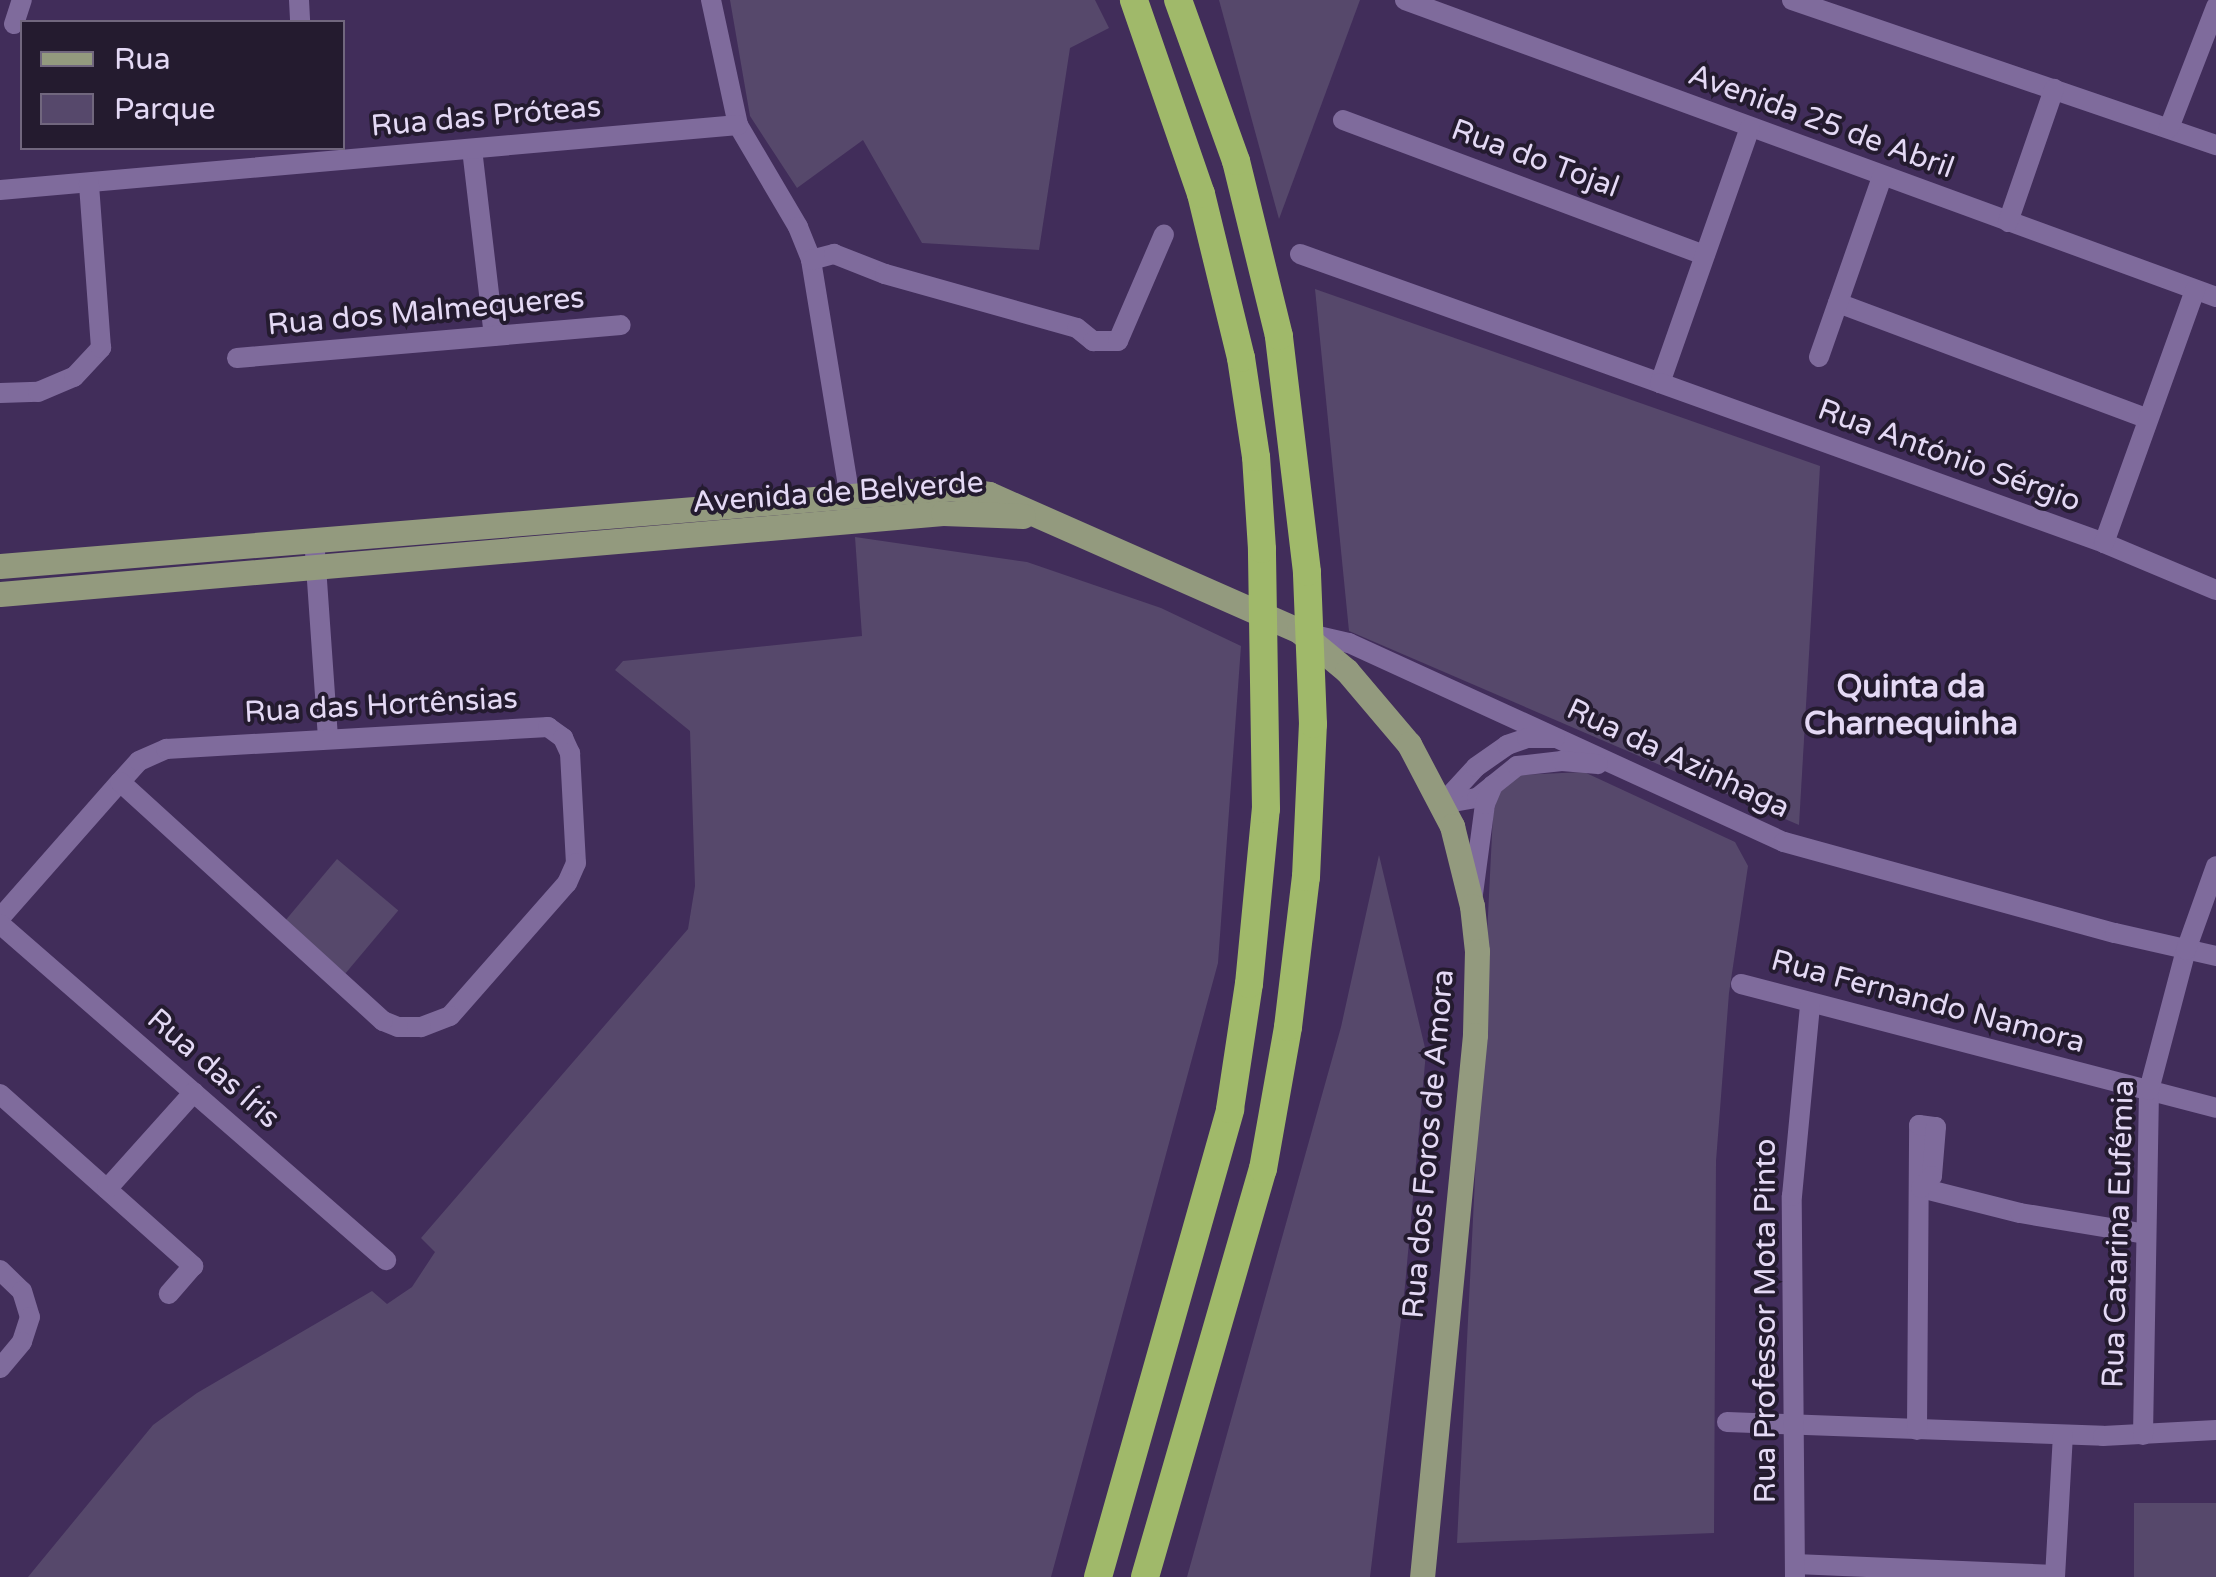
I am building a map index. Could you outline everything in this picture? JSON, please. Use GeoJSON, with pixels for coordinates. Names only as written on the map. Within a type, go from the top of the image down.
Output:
{"type":"FeatureCollection","features":[{"type":"Feature","properties":{"kind":"highway"},"geometry":{"type":"LineString","coordinates":[[1098,1577],[1230,1110],[1250,984],[1266,809],[1256,456],[1238,342],[1201,194],[1134,0]]}},
{"type":"Feature","properties":{"kind":"highway"},"geometry":{"type":"LineString","coordinates":[[1146,1577],[1263,1169],[1288,1027],[1304,896],[1312,724],[1307,572],[1296,447],[1279,336],[1236,160],[1178,0]]}},
{"type":"Feature","properties":{"kind":"main road","name":"Avenida de Belverde"},"geometry":{"type":"LineString","coordinates":[[0,594],[315,552],[849,494],[972,489],[1048,518]]}},
{"type":"Feature","properties":{"kind":"main road","name":"Avenida de Belverde"},"geometry":{"type":"LineString","coordinates":[[0,566],[854,523],[942,514],[1048,518]]}},
{"type":"Feature","properties":{"kind":"main road","name":"Rua dos Foros de Amora"},"geometry":{"type":"LineString","coordinates":[[1048,518],[1299,631],[1374,700],[1408,744],[1442,804],[1463,863],[1477,951],[1475,1035],[1422,1577]]}},
{"type":"Feature","properties":{"kind":"street"},"geometry":{"type":"LineString","coordinates":[[12,24],[22,0]]}},
{"type":"Feature","properties":{"kind":"street"},"geometry":{"type":"LineString","coordinates":[[711,0],[738,125],[798,227],[811,260],[854,523]]}},
{"type":"Feature","properties":{"kind":"street","name":"Avenida 25 de Abril"},"geometry":{"type":"LineString","coordinates":[[1406,0],[2216,298]]}},
{"type":"Feature","properties":{"kind":"street"},"geometry":{"type":"LineString","coordinates":[[1797,1],[2216,145]]}},
{"type":"Feature","properties":{"kind":"street"},"geometry":{"type":"LineString","coordinates":[[2170,128],[2216,7]]}},
{"type":"Feature","properties":{"kind":"street"},"geometry":{"type":"LineString","coordinates":[[2008,222],[2054,89]]}},
{"type":"Feature","properties":{"kind":"street","name":"Rua do Tojal"},"geometry":{"type":"LineString","coordinates":[[1344,120],[1705,255]]}},
{"type":"Feature","properties":{"kind":"street","name":"Rua das Próteas"},"geometry":{"type":"LineString","coordinates":[[0,190],[90,183],[305,156],[472,149],[738,125]]}},
{"type":"Feature","properties":{"kind":"street"},"geometry":{"type":"LineString","coordinates":[[1660,384],[1750,128]]}},
{"type":"Feature","properties":{"kind":"street"},"geometry":{"type":"LineString","coordinates":[[472,149],[494,336]]}},
{"type":"Feature","properties":{"kind":"street"},"geometry":{"type":"LineString","coordinates":[[1819,357],[1882,176]]}},
{"type":"Feature","properties":{"kind":"street"},"geometry":{"type":"LineString","coordinates":[[0,393],[38,392],[74,377],[101,348],[90,183]]}},
{"type":"Feature","properties":{"kind":"street"},"geometry":{"type":"LineString","coordinates":[[811,260],[834,254],[886,274],[1077,328],[1093,342],[1118,342],[1164,234]]}},
{"type":"Feature","properties":{"kind":"street","name":"Rua António Sérgio"},"geometry":{"type":"LineString","coordinates":[[1300,254],[2104,543],[2216,590]]}},
{"type":"Feature","properties":{"kind":"street"},"geometry":{"type":"LineString","coordinates":[[2104,543],[2195,290]]}},
{"type":"Feature","properties":{"kind":"street"},"geometry":{"type":"LineString","coordinates":[[1838,303],[2148,419]]}},
{"type":"Feature","properties":{"kind":"street","name":"Rua dos Malmequeres"},"geometry":{"type":"LineString","coordinates":[[237,358],[621,325]]}},
{"type":"Feature","properties":{"kind":"street"},"geometry":{"type":"LineString","coordinates":[[315,552],[328,738]]}},
{"type":"Feature","properties":{"kind":"street","name":"Rua da Azinhaga"},"geometry":{"type":"LineString","coordinates":[[1299,631],[1349,644],[1784,842],[2216,956]]}},
{"type":"Feature","properties":{"kind":"street","name":"Rua das Hortênsias"},"geometry":{"type":"LineString","coordinates":[[540,726],[563,738],[570,753],[574,871],[514,945],[444,1020],[414,1028],[383,1021],[120,782],[139,761],[158,750],[540,726]]}},
{"type":"Feature","properties":{"kind":"street"},"geometry":{"type":"LineString","coordinates":[[1442,804],[1476,767],[1507,745],[1527,738],[1563,739]]}},
{"type":"Feature","properties":{"kind":"street"},"geometry":{"type":"LineString","coordinates":[[1442,804],[1477,798],[1518,766],[1535,762],[1608,765]]}},
{"type":"Feature","properties":{"kind":"street"},"geometry":{"type":"LineString","coordinates":[[0,921],[120,782]]}},
{"type":"Feature","properties":{"kind":"street"},"geometry":{"type":"LineString","coordinates":[[1472,906],[1484,804],[1494,782]]}},
{"type":"Feature","properties":{"kind":"street","name":"Rua Catarina Eufémia"},"geometry":{"type":"LineString","coordinates":[[2142,1435],[2149,1090],[2186,950],[2216,866]]}},
{"type":"Feature","properties":{"kind":"street","name":"Rua das Íris"},"geometry":{"type":"LineString","coordinates":[[0,921],[386,1260]]}},
{"type":"Feature","properties":{"kind":"street","name":"Rua Fernando Namora"},"geometry":{"type":"LineString","coordinates":[[1741,984],[1810,1006],[2216,1108]]}},
{"type":"Feature","properties":{"kind":"street","name":"Rua Professor Mota Pinto"},"geometry":{"type":"LineString","coordinates":[[1795,1570],[1792,1196],[1810,1006]]}},
{"type":"Feature","properties":{"kind":"street"},"geometry":{"type":"LineString","coordinates":[[107,1189],[194,1092]]}},
{"type":"Feature","properties":{"kind":"street"},"geometry":{"type":"LineString","coordinates":[[0,1094],[193,1266],[170,1294]]}},
{"type":"Feature","properties":{"kind":"street"},"geometry":{"type":"LineString","coordinates":[[1917,1430],[1921,1188],[2038,1217],[2145,1234]]}},
{"type":"Feature","properties":{"kind":"street"},"geometry":{"type":"LineString","coordinates":[[0,1270],[22,1291],[30,1317],[27,1333],[0,1368]]}},
{"type":"Feature","properties":{"kind":"street"},"geometry":{"type":"LineString","coordinates":[[1727,1422],[2062,1435],[2216,1430]]}},
{"type":"Feature","properties":{"kind":"street"},"geometry":{"type":"LineString","coordinates":[[1795,1570],[2055,1576],[2062,1435]]}},
{"type":"Feature","properties":{"kind":"green space"},"geometry":{"type":"Polygon","coordinates":[[[730,0],[1095,0],[1109,28],[1070,48],[1039,250],[922,243],[863,140],[797,188],[750,116],[730,0]]]}},
{"type":"Feature","properties":{"kind":"green space"},"geometry":{"type":"Polygon","coordinates":[[[1219,0],[1360,0],[1279,219],[1219,0]]]}},
{"type":"Feature","properties":{"kind":"green space"},"geometry":{"type":"Polygon","coordinates":[[[1315,289],[1820,466],[1799,825],[1349,631],[1315,289]]]}},
{"type":"Feature","properties":{"kind":"green space"},"geometry":{"type":"Polygon","coordinates":[[[855,537],[1027,562],[1161,608],[1241,646],[1218,963],[1051,1577],[28,1577],[153,1425],[197,1393],[372,1291],[387,1304],[412,1287],[435,1252],[421,1238],[688,929],[695,886],[690,731],[615,670],[623,661],[862,636],[855,537]]]}},
{"type":"Feature","properties":{"kind":"green space"},"geometry":{"type":"Polygon","coordinates":[[[1584,772],[1735,842],[1748,866],[1729,993],[1716,1161],[1714,1533],[1457,1543],[1493,814],[1498,794],[1516,775],[1584,772]]]}},
{"type":"Feature","properties":{"kind":"green space"},"geometry":{"type":"Polygon","coordinates":[[[1379,855],[1426,1052],[1405,1286],[1370,1577],[1187,1577],[1341,1027],[1379,855]]]}},
{"type":"Feature","properties":{"kind":"green space"},"geometry":{"type":"Polygon","coordinates":[[[337,859],[398,910],[346,973],[284,922],[337,859]]]}},
{"type":"Feature","properties":{"kind":"green space"},"geometry":{"type":"Polygon","coordinates":[[[2134,1503],[2216,1503],[2216,1577],[2134,1577],[2134,1503]]]}},
{"type":"Feature","properties":{"kind":"district","name":"Quinta da Charnequinha"},"geometry":{"type":"Point","coordinates":[1911,706]}}]}
